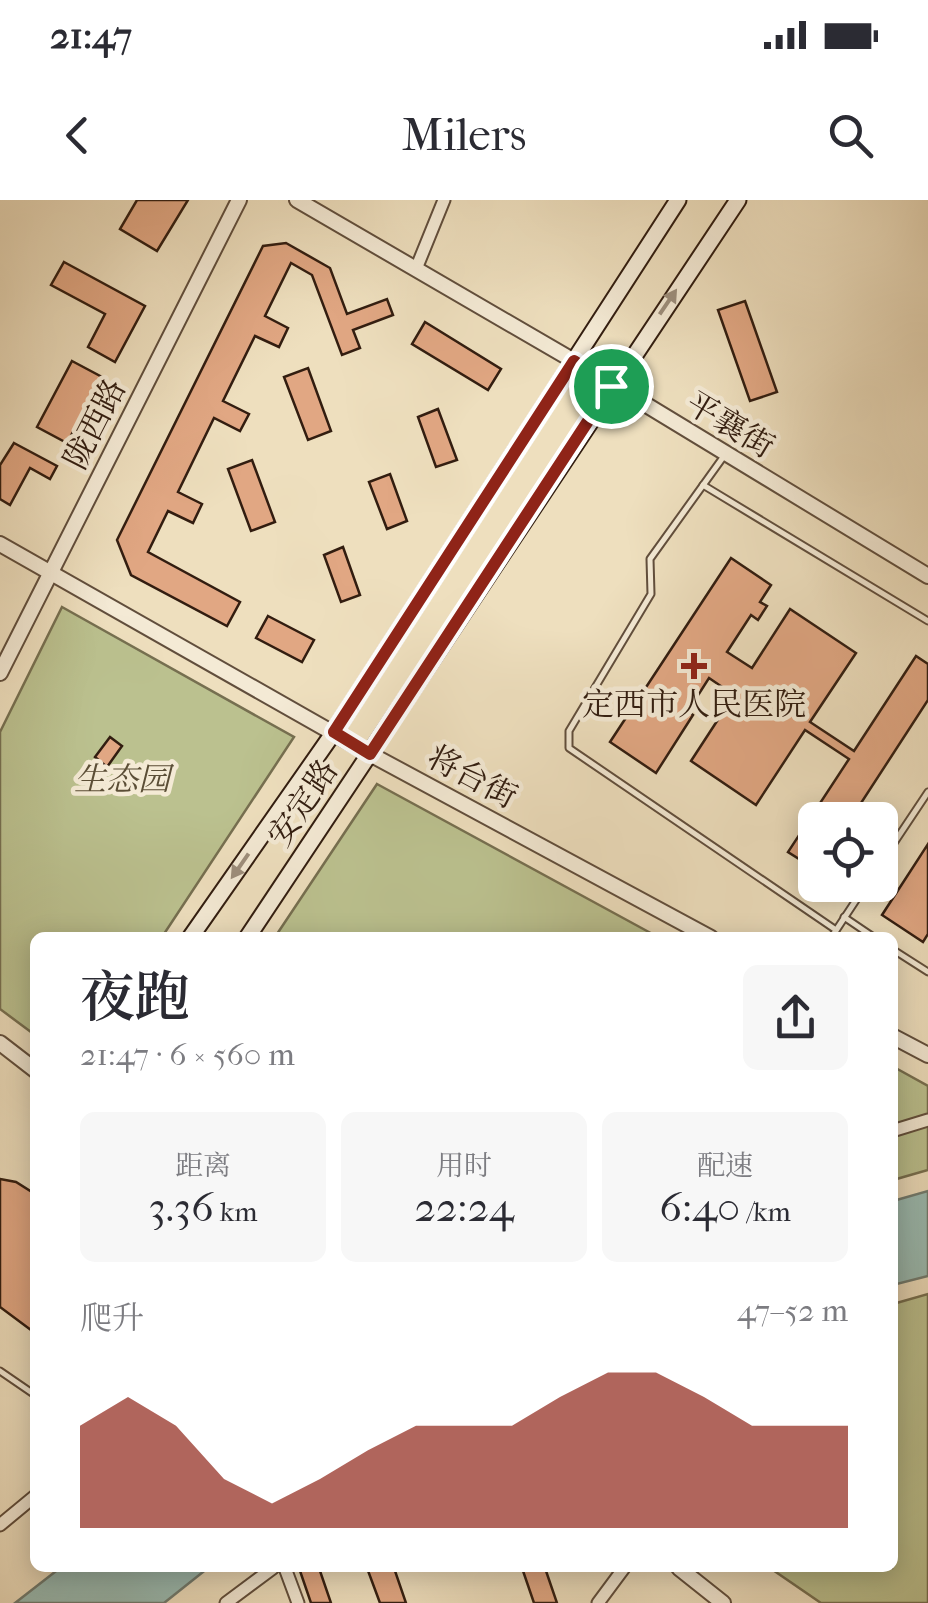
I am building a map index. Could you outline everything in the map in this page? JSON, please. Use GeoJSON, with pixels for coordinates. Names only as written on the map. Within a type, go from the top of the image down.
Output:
{"type":"FeatureCollection","features":[{"type":"Feature","properties":{"kind":"main road","name":"安定路"},"geometry":{"type":"LineString","coordinates":[[194,932],[334,732],[678,200]]}},
{"type":"Feature","properties":{"kind":"main road","name":"安定路"},"geometry":{"type":"LineString","coordinates":[[250,932],[738,200]]}},
{"type":"Feature","properties":{"kind":"street","name":"陇西路"},"geometry":{"type":"LineString","coordinates":[[0,673],[239,200]]}},
{"type":"Feature","properties":{"kind":"street","name":"平襄街"},"geometry":{"type":"LineString","coordinates":[[296,200],[574,361],[928,576]]}},
{"type":"Feature","properties":{"kind":"street"},"geometry":{"type":"LineString","coordinates":[[416,269],[444,200]]}},
{"type":"Feature","properties":{"kind":"street","name":"将台街"},"geometry":{"type":"LineString","coordinates":[[0,544],[52,570],[370,754],[700,932]]}},
{"type":"Feature","properties":{"kind":"street"},"geometry":{"type":"LineString","coordinates":[[898,1039],[928,1055]]}},
{"type":"Feature","properties":{"kind":"street"},"geometry":{"type":"LineString","coordinates":[[0,1043],[30,1066]]}},
{"type":"Feature","properties":{"kind":"street"},"geometry":{"type":"LineString","coordinates":[[898,1129],[928,1120]]}},
{"type":"Feature","properties":{"kind":"street"},"geometry":{"type":"LineString","coordinates":[[0,1525],[30,1500]]}},
{"type":"Feature","properties":{"kind":"street"},"geometry":{"type":"LineString","coordinates":[[226,1603],[268,1572]]}},
{"type":"Feature","properties":{"kind":"street"},"geometry":{"type":"LineString","coordinates":[[286,1572],[298,1603]]}},
{"type":"Feature","properties":{"kind":"street"},"geometry":{"type":"LineString","coordinates":[[598,1603],[621,1572]]}},
{"type":"Feature","properties":{"kind":"street"},"geometry":{"type":"LineString","coordinates":[[684,1572],[724,1603]]}},
{"type":"Feature","properties":{"kind":"lane"},"geometry":{"type":"LineString","coordinates":[[725,454],[650,558],[651,594],[568,731],[569,748],[836,930],[854,902]]}},
{"type":"Feature","properties":{"kind":"lane"},"geometry":{"type":"LineString","coordinates":[[703,485],[928,620]]}},
{"type":"Feature","properties":{"kind":"lane"},"geometry":{"type":"LineString","coordinates":[[898,837],[928,792]]}},
{"type":"Feature","properties":{"kind":"lane"},"geometry":{"type":"LineString","coordinates":[[844,917],[866,932]]}},
{"type":"Feature","properties":{"kind":"lane"},"geometry":{"type":"LineString","coordinates":[[898,953],[928,972]]}},
{"type":"Feature","properties":{"kind":"lane"},"geometry":{"type":"LineString","coordinates":[[0,1371],[30,1392]]}},
{"type":"Feature","properties":{"kind":"green space","name":"生态园"},"geometry":{"type":"Polygon","coordinates":[[[62,607],[294,737],[165,932],[30,932],[30,1031],[0,1009],[0,732],[62,607]]]}},
{"type":"Feature","properties":{"kind":"green space"},"geometry":{"type":"Polygon","coordinates":[[[377,784],[649,932],[278,932],[377,784]]]}},
{"type":"Feature","properties":{"kind":"green space"},"geometry":{"type":"Polygon","coordinates":[[[898,1069],[928,1086],[928,1170],[898,1179],[898,1069]]]}},
{"type":"Feature","properties":{"kind":"green space"},"geometry":{"type":"Polygon","coordinates":[[[928,1294],[928,1603],[821,1603],[776,1572],[898,1572],[898,1303],[928,1294]]]}},
{"type":"Feature","properties":{"kind":"water"},"geometry":{"type":"Polygon","coordinates":[[[928,1191],[928,1276],[898,1284],[898,1200],[928,1191]]]}},
{"type":"Feature","properties":{"kind":"water"},"geometry":{"type":"Polygon","coordinates":[[[55,1572],[203,1572],[164,1603],[15,1603],[55,1572]]]}},
{"type":"Feature","properties":{"kind":"building"},"geometry":{"type":"Polygon","coordinates":[[[137,200],[188,200],[157,251],[120,229],[137,200]]]}},
{"type":"Feature","properties":{"kind":"building"},"geometry":{"type":"Polygon","coordinates":[[[286,243],[330,268],[347,314],[387,299],[393,315],[353,330],[360,348],[342,355],[312,275],[291,263],[265,316],[288,328],[279,347],[255,336],[223,401],[249,414],[240,431],[214,418],[178,492],[202,504],[193,523],[168,511],[148,552],[240,602],[227,626],[131,575],[117,540],[263,246],[286,243]]]}},
{"type":"Feature","properties":{"kind":"building"},"geometry":{"type":"Polygon","coordinates":[[[64,262],[145,306],[115,362],[88,347],[105,314],[51,285],[64,262]]]}},
{"type":"Feature","properties":{"kind":"building"},"geometry":{"type":"Polygon","coordinates":[[[745,301],[777,392],[750,401],[718,310],[745,301]]]}},
{"type":"Feature","properties":{"kind":"building"},"geometry":{"type":"Polygon","coordinates":[[[425,322],[501,369],[488,390],[412,344],[425,322]]]}},
{"type":"Feature","properties":{"kind":"building"},"geometry":{"type":"Polygon","coordinates":[[[72,361],[102,377],[67,443],[37,427],[72,361]]]}},
{"type":"Feature","properties":{"kind":"building"},"geometry":{"type":"Polygon","coordinates":[[[308,368],[331,431],[308,440],[284,377],[308,368]]]}},
{"type":"Feature","properties":{"kind":"building"},"geometry":{"type":"Polygon","coordinates":[[[438,409],[457,460],[436,467],[418,417],[438,409]]]}},
{"type":"Feature","properties":{"kind":"building"},"geometry":{"type":"Polygon","coordinates":[[[14,443],[57,466],[50,479],[30,468],[10,505],[0,499],[0,465],[14,443]]]}},
{"type":"Feature","properties":{"kind":"building"},"geometry":{"type":"Polygon","coordinates":[[[252,460],[275,522],[251,531],[228,469],[252,460]]]}},
{"type":"Feature","properties":{"kind":"building"},"geometry":{"type":"Polygon","coordinates":[[[390,474],[407,521],[387,529],[369,482],[390,474]]]}},
{"type":"Feature","properties":{"kind":"building"},"geometry":{"type":"Polygon","coordinates":[[[343,547],[360,595],[341,602],[324,555],[343,547]]]}},
{"type":"Feature","properties":{"kind":"building"},"geometry":{"type":"Polygon","coordinates":[[[731,558],[771,585],[760,602],[767,606],[758,620],[751,615],[727,652],[752,668],[790,609],[856,653],[810,722],[854,751],[916,656],[928,664],[928,700],[862,802],[821,802],[849,759],[805,730],[756,805],[691,761],[734,695],[709,678],[688,711],[693,715],[656,773],[610,742],[731,558]]]}},
{"type":"Feature","properties":{"kind":"building"},"geometry":{"type":"Polygon","coordinates":[[[268,616],[314,640],[302,662],[256,638],[268,616]]]}},
{"type":"Feature","properties":{"kind":"building"},"geometry":{"type":"Polygon","coordinates":[[[110,737],[122,746],[107,767],[95,757],[110,737]]]}},
{"type":"Feature","properties":{"kind":"building"},"geometry":{"type":"Polygon","coordinates":[[[798,837],[798,858],[788,852],[798,837]]]}},
{"type":"Feature","properties":{"kind":"building"},"geometry":{"type":"Polygon","coordinates":[[[928,844],[928,934],[923,942],[882,915],[890,902],[898,902],[898,890],[928,844]]]}},
{"type":"Feature","properties":{"kind":"building"},"geometry":{"type":"Polygon","coordinates":[[[0,1179],[16,1182],[30,1191],[30,1329],[0,1307],[0,1179]]]}},
{"type":"Feature","properties":{"kind":"building"},"geometry":{"type":"Polygon","coordinates":[[[300,1572],[320,1572],[331,1603],[311,1603],[300,1572]]]}},
{"type":"Feature","properties":{"kind":"building"},"geometry":{"type":"Polygon","coordinates":[[[368,1572],[395,1572],[406,1603],[380,1603],[368,1572]]]}},
{"type":"Feature","properties":{"kind":"building"},"geometry":{"type":"Polygon","coordinates":[[[523,1572],[546,1572],[557,1603],[534,1603],[523,1572]]]}},
{"type":"Feature","properties":{"kind":"place","name":"定西市人民医院"},"geometry":{"type":"Point","coordinates":[694,666]}},
{"type":"Feature","properties":{"kind":"route"},"geometry":{"type":"LineString","coordinates":[[574,361],[611,386],[370,754],[334,732],[574,361]]}}]}
